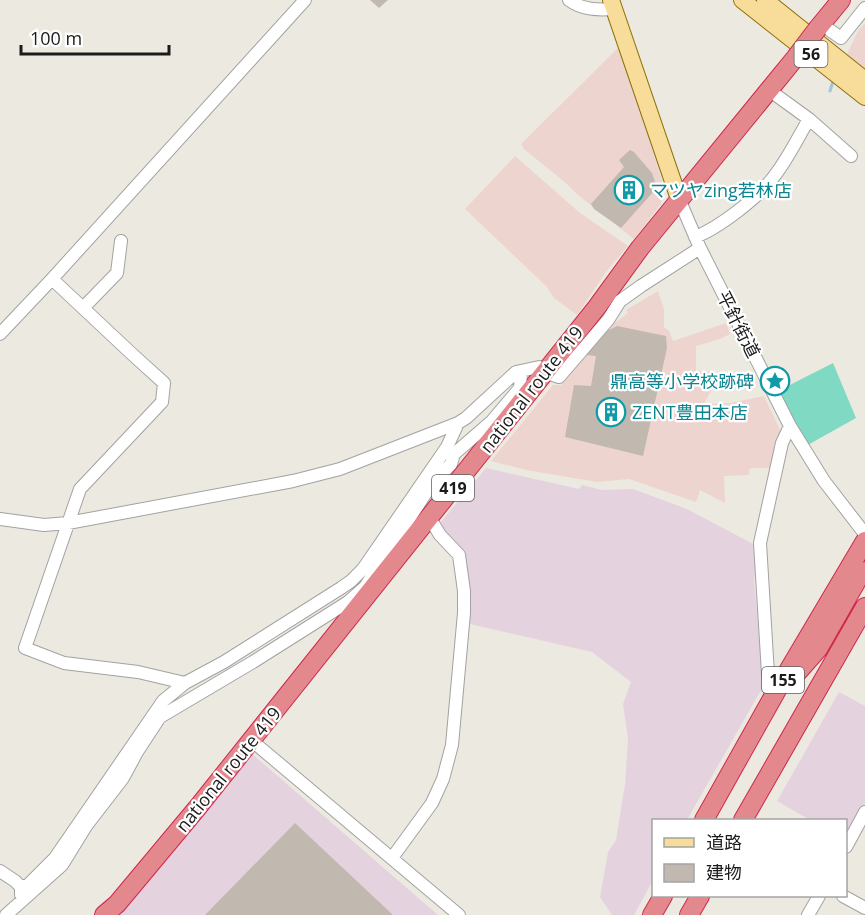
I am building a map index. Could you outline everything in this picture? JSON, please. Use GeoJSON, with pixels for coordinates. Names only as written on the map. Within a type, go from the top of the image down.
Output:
{"type":"FeatureCollection","features":[{"type":"Feature","properties":{"kind":"highway","name":"national route 419"},"geometry":{"type":"LineString","coordinates":[[104,915],[117,904],[176,833],[544,372],[603,313],[640,248],[841,0]]}},
{"type":"Feature","properties":{"kind":"highway","name":"155"},"geometry":{"type":"LineString","coordinates":[[705,819],[778,688],[865,542]]}},
{"type":"Feature","properties":{"kind":"highway"},"geometry":{"type":"LineString","coordinates":[[768,706],[818,649],[865,571]]}},
{"type":"Feature","properties":{"kind":"highway","name":"155"},"geometry":{"type":"LineString","coordinates":[[744,819],[865,607]]}},
{"type":"Feature","properties":{"kind":"highway"},"geometry":{"type":"LineString","coordinates":[[652,915],[662,897]]}},
{"type":"Feature","properties":{"kind":"main road","name":"56"},"geometry":{"type":"LineString","coordinates":[[742,0],[865,97]]}},
{"type":"Feature","properties":{"kind":"main road","name":"56"},"geometry":{"type":"LineString","coordinates":[[765,0],[865,80]]}},
{"type":"Feature","properties":{"kind":"main road"},"geometry":{"type":"LineString","coordinates":[[612,5],[680,199]]}},
{"type":"Feature","properties":{"kind":"street"},"geometry":{"type":"LineString","coordinates":[[0,334],[305,0]]}},
{"type":"Feature","properties":{"kind":"street"},"geometry":{"type":"LineString","coordinates":[[569,0],[576,5],[594,10],[612,5]]}},
{"type":"Feature","properties":{"kind":"street"},"geometry":{"type":"LineString","coordinates":[[820,26],[841,38],[865,8]]}},
{"type":"Feature","properties":{"kind":"street"},"geometry":{"type":"LineString","coordinates":[[768,90],[808,119],[851,156]]}},
{"type":"Feature","properties":{"kind":"street"},"geometry":{"type":"LineString","coordinates":[[603,313],[698,243],[705,234],[754,197],[785,162],[808,119]]}},
{"type":"Feature","properties":{"kind":"street","name":"平針街道"},"geometry":{"type":"LineString","coordinates":[[680,199],[698,243],[790,426],[824,481],[865,534]]}},
{"type":"Feature","properties":{"kind":"street"},"geometry":{"type":"LineString","coordinates":[[82,308],[117,273],[121,241]]}},
{"type":"Feature","properties":{"kind":"street"},"geometry":{"type":"LineString","coordinates":[[52,279],[164,383],[162,402],[80,489],[25,648],[64,663],[138,672],[185,683]]}},
{"type":"Feature","properties":{"kind":"street"},"geometry":{"type":"LineString","coordinates":[[0,519],[44,525],[68,523],[293,482],[340,469],[458,423],[516,372],[539,367],[544,372]]}},
{"type":"Feature","properties":{"kind":"street"},"geometry":{"type":"LineString","coordinates":[[6,915],[62,865],[86,826],[123,778],[160,717],[348,602],[365,587],[432,485],[451,464],[454,454],[492,421],[520,388],[521,372]]}},
{"type":"Feature","properties":{"kind":"street"},"geometry":{"type":"LineString","coordinates":[[21,887],[28,885],[54,858],[163,700],[185,683],[224,662],[351,581],[363,569],[447,447],[458,423]]}},
{"type":"Feature","properties":{"kind":"street"},"geometry":{"type":"LineString","coordinates":[[778,688],[768,674],[760,543],[782,443],[790,426]]}},
{"type":"Feature","properties":{"kind":"street"},"geometry":{"type":"LineString","coordinates":[[392,858],[432,803],[452,745],[465,613],[463,572],[459,555],[440,535],[429,517]]}},
{"type":"Feature","properties":{"kind":"street"},"geometry":{"type":"LineString","coordinates":[[251,740],[459,915]]}},
{"type":"Feature","properties":{"kind":"street"},"geometry":{"type":"LineString","coordinates":[[847,845],[865,812]]}},
{"type":"Feature","properties":{"kind":"street"},"geometry":{"type":"LineString","coordinates":[[0,871],[15,880],[21,887],[21,901],[12,915]]}},
{"type":"Feature","properties":{"kind":"street"},"geometry":{"type":"LineString","coordinates":[[808,915],[818,897]]}},
{"type":"Feature","properties":{"kind":"street"},"geometry":{"type":"LineString","coordinates":[[845,897],[865,908]]}},
{"type":"Feature","properties":{"kind":"shaded area"},"geometry":{"type":"Polygon","coordinates":[[[865,23],[865,75],[846,56],[858,31],[865,23]]]}},
{"type":"Feature","properties":{"kind":"shaded area"},"geometry":{"type":"Polygon","coordinates":[[[622,46],[664,187],[661,204],[634,239],[578,195],[521,144],[622,46]]]}},
{"type":"Feature","properties":{"kind":"shaded area"},"geometry":{"type":"Polygon","coordinates":[[[515,156],[580,213],[628,246],[606,272],[577,315],[554,298],[547,287],[465,209],[515,156]]]}},
{"type":"Feature","properties":{"kind":"shaded area"},"geometry":{"type":"Polygon","coordinates":[[[658,291],[664,309],[664,327],[669,331],[673,341],[726,323],[730,334],[696,346],[696,371],[714,372],[713,387],[704,404],[730,403],[764,396],[781,432],[774,468],[751,468],[749,475],[724,476],[725,503],[700,490],[696,502],[629,479],[597,482],[526,470],[491,461],[553,385],[561,385],[608,328],[628,313],[626,310],[658,291]]]}},
{"type":"Feature","properties":{"kind":"shaded area"},"geometry":{"type":"Polygon","coordinates":[[[486,468],[579,489],[582,485],[602,490],[633,489],[687,509],[755,545],[754,581],[764,685],[688,819],[652,819],[652,882],[634,915],[612,915],[600,897],[608,852],[616,840],[625,784],[628,739],[623,704],[631,682],[592,652],[470,624],[464,558],[440,523],[486,468]]]}},
{"type":"Feature","properties":{"kind":"shaded area"},"geometry":{"type":"Polygon","coordinates":[[[839,692],[865,706],[865,803],[847,835],[847,819],[808,819],[777,801],[839,692]]]}},
{"type":"Feature","properties":{"kind":"shaded area"},"geometry":{"type":"Polygon","coordinates":[[[250,752],[438,915],[119,915],[250,752]]]}},
{"type":"Feature","properties":{"kind":"green space"},"geometry":{"type":"Polygon","coordinates":[[[833,363],[856,418],[806,446],[776,392],[833,363]]]}},
{"type":"Feature","properties":{"kind":"building"},"geometry":{"type":"Polygon","coordinates":[[[370,0],[388,0],[379,8],[370,0]]]}},
{"type":"Feature","properties":{"kind":"building","name":"マツヤzing若林店"},"geometry":{"type":"Polygon","coordinates":[[[630,150],[652,173],[656,185],[654,191],[621,228],[594,209],[591,204],[624,167],[619,160],[630,150]]]}},
{"type":"Feature","properties":{"kind":"building","name":"ZENT豊田本店"},"geometry":{"type":"Polygon","coordinates":[[[617,326],[666,336],[667,348],[643,456],[565,437],[574,385],[591,386],[596,356],[586,355],[603,333],[617,326]]]}},
{"type":"Feature","properties":{"kind":"building"},"geometry":{"type":"Polygon","coordinates":[[[295,823],[393,915],[205,915],[295,823]]]}},
{"type":"Feature","properties":{"kind":"waterway"},"geometry":{"type":"LineString","coordinates":[[830,91],[834,78]]}},
{"type":"Feature","properties":{"kind":"place","name":"マツヤzing若林店"},"geometry":{"type":"Point","coordinates":[629,190]}},
{"type":"Feature","properties":{"kind":"place","name":"鼎高等小学校跡碑"},"geometry":{"type":"Point","coordinates":[775,381]}},
{"type":"Feature","properties":{"kind":"place","name":"ZENT豊田本店"},"geometry":{"type":"Point","coordinates":[611,412]}}]}
